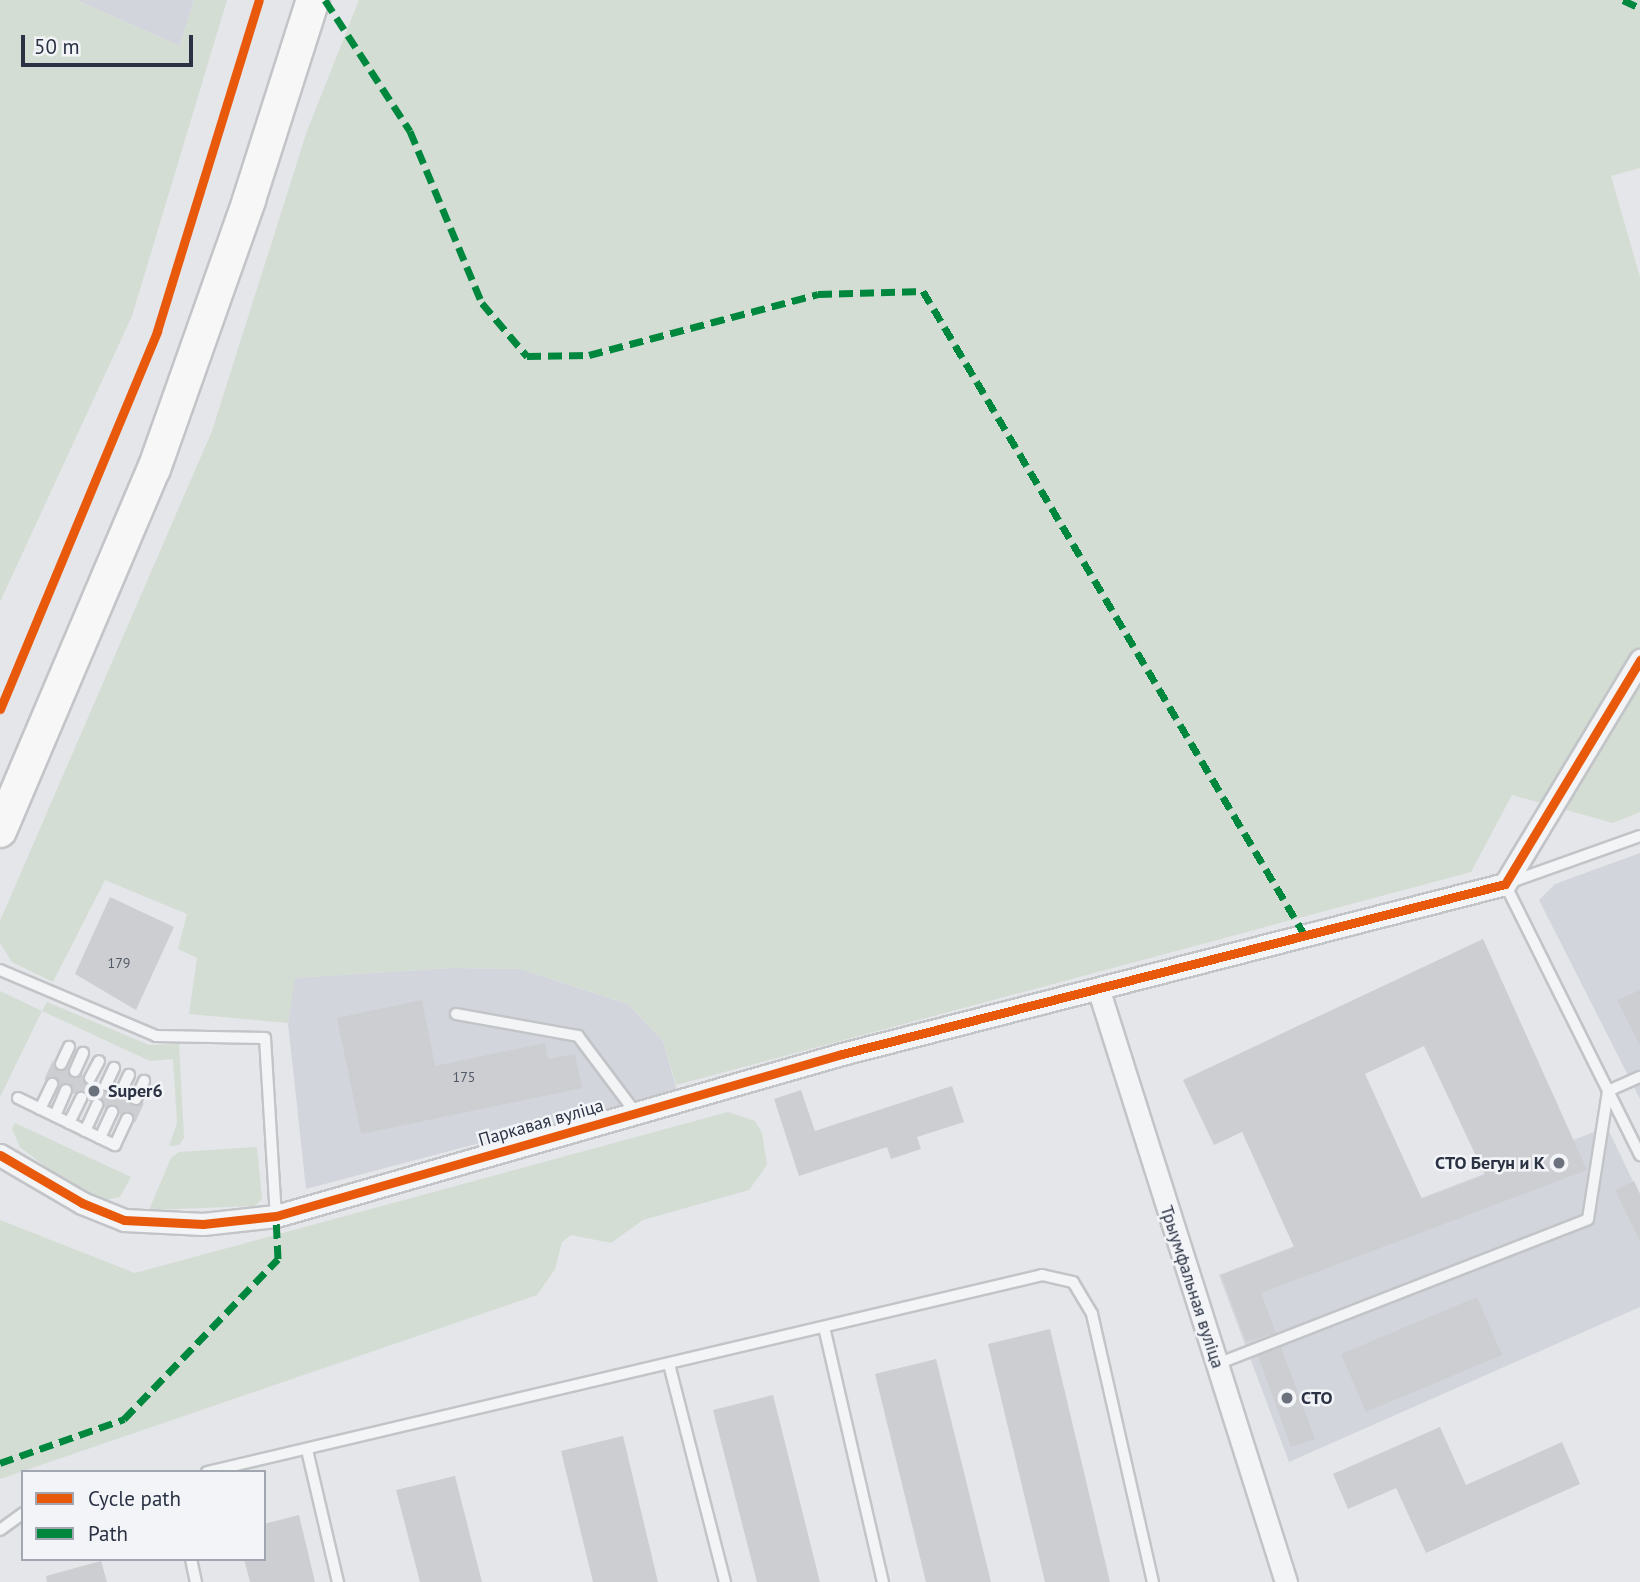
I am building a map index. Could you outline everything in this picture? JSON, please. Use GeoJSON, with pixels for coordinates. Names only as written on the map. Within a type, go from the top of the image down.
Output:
{"type":"FeatureCollection","features":[{"type":"Feature","properties":{"kind":"main road"},"geometry":{"type":"LineString","coordinates":[[0,831],[154,469],[249,200],[313,0]]}},
{"type":"Feature","properties":{"kind":"street"},"geometry":{"type":"LineString","coordinates":[[1505,884],[1640,660]]}},
{"type":"Feature","properties":{"kind":"street","name":"Паркавая вуліца"},"geometry":{"type":"LineString","coordinates":[[0,1155],[82,1203],[124,1220],[203,1224],[276,1216],[842,1054],[1099,991],[1505,884]]}},
{"type":"Feature","properties":{"kind":"street","name":"Трыумфальная вуліца"},"geometry":{"type":"LineString","coordinates":[[1099,991],[1286,1582]]}},
{"type":"Feature","properties":{"kind":"lane"},"geometry":{"type":"LineString","coordinates":[[1640,836],[1505,884],[1640,1155]]}},
{"type":"Feature","properties":{"kind":"lane"},"geometry":{"type":"LineString","coordinates":[[0,970],[156,1036],[265,1038],[276,1216]]}},
{"type":"Feature","properties":{"kind":"lane"},"geometry":{"type":"LineString","coordinates":[[456,1014],[578,1036],[635,1112]]}},
{"type":"Feature","properties":{"kind":"lane"},"geometry":{"type":"LineString","coordinates":[[61,1064],[69,1047]]}},
{"type":"Feature","properties":{"kind":"lane"},"geometry":{"type":"LineString","coordinates":[[75,1071],[83,1053]]}},
{"type":"Feature","properties":{"kind":"lane"},"geometry":{"type":"LineString","coordinates":[[90,1078],[99,1060]]}},
{"type":"Feature","properties":{"kind":"lane"},"geometry":{"type":"LineString","coordinates":[[106,1085],[114,1068]]}},
{"type":"Feature","properties":{"kind":"lane"},"geometry":{"type":"LineString","coordinates":[[121,1092],[129,1075]]}},
{"type":"Feature","properties":{"kind":"lane"},"geometry":{"type":"LineString","coordinates":[[1608,1091],[1640,1077]]}},
{"type":"Feature","properties":{"kind":"lane"},"geometry":{"type":"LineString","coordinates":[[136,1099],[144,1082]]}},
{"type":"Feature","properties":{"kind":"lane"},"geometry":{"type":"LineString","coordinates":[[40,1109],[52,1084]]}},
{"type":"Feature","properties":{"kind":"lane"},"geometry":{"type":"LineString","coordinates":[[55,1116],[66,1090]]}},
{"type":"Feature","properties":{"kind":"lane"},"geometry":{"type":"LineString","coordinates":[[1217,1364],[1588,1219],[1608,1091]]}},
{"type":"Feature","properties":{"kind":"lane"},"geometry":{"type":"LineString","coordinates":[[18,1098],[115,1145],[127,1119]]}},
{"type":"Feature","properties":{"kind":"lane"},"geometry":{"type":"LineString","coordinates":[[69,1123],[81,1098]]}},
{"type":"Feature","properties":{"kind":"lane"},"geometry":{"type":"LineString","coordinates":[[85,1130],[97,1105]]}},
{"type":"Feature","properties":{"kind":"lane"},"geometry":{"type":"LineString","coordinates":[[100,1138],[112,1112]]}},
{"type":"Feature","properties":{"kind":"lane"},"geometry":{"type":"LineString","coordinates":[[216,1470],[1042,1275],[1073,1282],[1092,1314],[1153,1582]]}},
{"type":"Feature","properties":{"kind":"lane"},"geometry":{"type":"LineString","coordinates":[[824,1327],[883,1582]]}},
{"type":"Feature","properties":{"kind":"lane"},"geometry":{"type":"LineString","coordinates":[[669,1364],[725,1582]]}},
{"type":"Feature","properties":{"kind":"lane"},"geometry":{"type":"LineString","coordinates":[[307,1450],[338,1582]]}},
{"type":"Feature","properties":{"kind":"lane"},"geometry":{"type":"LineString","coordinates":[[0,1530],[21,1514]]}},
{"type":"Feature","properties":{"kind":"lane"},"geometry":{"type":"LineString","coordinates":[[191,1561],[196,1582]]}},
{"type":"Feature","properties":{"kind":"shaded area"},"geometry":{"type":"Polygon","coordinates":[[[0,0],[76,0],[180,46],[194,0],[227,0],[132,316],[0,602],[0,0]]]}},
{"type":"Feature","properties":{"kind":"shaded area"},"geometry":{"type":"Polygon","coordinates":[[[76,0],[194,0],[180,46],[76,0]]]}},
{"type":"Feature","properties":{"kind":"shaded area"},"geometry":{"type":"Polygon","coordinates":[[[359,0],[1640,0],[1640,168],[1611,176],[1640,277],[1640,812],[1613,823],[1512,795],[1471,872],[676,1085],[663,1041],[628,1004],[520,969],[450,968],[295,978],[288,1023],[189,1014],[197,958],[178,949],[187,914],[105,880],[53,982],[12,962],[0,943],[0,921],[212,431],[307,131],[359,0]]]}},
{"type":"Feature","properties":{"kind":"shaded area"},"geometry":{"type":"Polygon","coordinates":[[[1640,853],[1640,1099],[1539,900],[1555,884],[1640,853]]]}},
{"type":"Feature","properties":{"kind":"shaded area"},"geometry":{"type":"Polygon","coordinates":[[[450,968],[520,969],[628,1004],[663,1041],[677,1091],[306,1189],[288,1023],[294,978],[450,968]]]}},
{"type":"Feature","properties":{"kind":"shaded area"},"geometry":{"type":"Polygon","coordinates":[[[0,991],[42,1011],[0,1097],[0,991]]]}},
{"type":"Feature","properties":{"kind":"shaded area"},"geometry":{"type":"Polygon","coordinates":[[[47,1002],[149,1045],[179,1044],[184,1138],[179,1145],[169,1146],[177,1123],[173,1059],[150,1061],[42,1011],[47,1002]]]}},
{"type":"Feature","properties":{"kind":"shaded area"},"geometry":{"type":"Polygon","coordinates":[[[728,1112],[755,1121],[762,1133],[767,1165],[749,1190],[643,1220],[611,1243],[571,1235],[562,1242],[555,1269],[537,1295],[0,1479],[0,1220],[135,1273],[728,1112]]]}},
{"type":"Feature","properties":{"kind":"shaded area"},"geometry":{"type":"Polygon","coordinates":[[[15,1123],[131,1177],[120,1197],[101,1201],[57,1176],[20,1147],[12,1129],[15,1123]]]}},
{"type":"Feature","properties":{"kind":"shaded area"},"geometry":{"type":"Polygon","coordinates":[[[1607,1127],[1640,1196],[1640,1307],[1289,1462],[1219,1275],[1607,1127]]]}},
{"type":"Feature","properties":{"kind":"shaded area"},"geometry":{"type":"Polygon","coordinates":[[[257,1147],[262,1199],[255,1206],[149,1210],[171,1158],[179,1152],[257,1147]]]}},
{"type":"Feature","properties":{"kind":"building"},"geometry":{"type":"Polygon","coordinates":[[[110,897],[174,927],[136,1010],[75,974],[110,897]]]}},
{"type":"Feature","properties":{"kind":"building"},"geometry":{"type":"Polygon","coordinates":[[[1483,939],[1587,1170],[1261,1293],[1276,1333],[1246,1342],[1221,1275],[1294,1247],[1242,1132],[1214,1145],[1183,1080],[1483,939]],[[1424,1046],[1365,1074],[1422,1199],[1485,1175],[1424,1046]]]}},
{"type":"Feature","properties":{"kind":"building"},"geometry":{"type":"Polygon","coordinates":[[[1640,990],[1640,1046],[1617,1000],[1640,990]]]}},
{"type":"Feature","properties":{"kind":"building"},"geometry":{"type":"Polygon","coordinates":[[[422,1000],[435,1066],[545,1043],[548,1059],[575,1054],[582,1088],[361,1134],[337,1018],[422,1000]]]}},
{"type":"Feature","properties":{"kind":"building","name":"Super6"},"geometry":{"type":"Polygon","coordinates":[[[53,1060],[55,1069],[68,1068],[71,1078],[82,1074],[87,1085],[97,1081],[103,1092],[113,1089],[118,1099],[128,1096],[132,1106],[144,1103],[135,1123],[131,1112],[120,1116],[116,1105],[105,1109],[101,1098],[90,1102],[84,1091],[73,1094],[70,1083],[59,1086],[52,1076],[44,1080],[53,1060]]]}},
{"type":"Feature","properties":{"kind":"building"},"geometry":{"type":"Polygon","coordinates":[[[952,1086],[964,1122],[917,1137],[921,1149],[891,1159],[887,1147],[799,1176],[774,1099],[801,1090],[815,1131],[952,1086]]]}},
{"type":"Feature","properties":{"kind":"building"},"geometry":{"type":"Polygon","coordinates":[[[1634,1181],[1640,1194],[1640,1241],[1615,1190],[1634,1181]]]}},
{"type":"Feature","properties":{"kind":"building"},"geometry":{"type":"Polygon","coordinates":[[[1477,1297],[1502,1355],[1366,1412],[1341,1354],[1477,1297]]]}},
{"type":"Feature","properties":{"kind":"building"},"geometry":{"type":"Polygon","coordinates":[[[1050,1329],[1110,1582],[1045,1582],[988,1344],[1050,1329]]]}},
{"type":"Feature","properties":{"kind":"building","name":"СТО"},"geometry":{"type":"Polygon","coordinates":[[[1281,1347],[1315,1439],[1291,1447],[1258,1356],[1281,1347]]]}},
{"type":"Feature","properties":{"kind":"building"},"geometry":{"type":"Polygon","coordinates":[[[936,1359],[991,1582],[926,1582],[875,1374],[936,1359]]]}},
{"type":"Feature","properties":{"kind":"building"},"geometry":{"type":"Polygon","coordinates":[[[773,1395],[820,1582],[757,1582],[713,1410],[773,1395]]]}},
{"type":"Feature","properties":{"kind":"building"},"geometry":{"type":"Polygon","coordinates":[[[1440,1427],[1466,1485],[1562,1442],[1580,1484],[1426,1553],[1396,1488],[1348,1509],[1333,1474],[1440,1427]]]}},
{"type":"Feature","properties":{"kind":"building"},"geometry":{"type":"Polygon","coordinates":[[[623,1436],[658,1582],[593,1582],[561,1451],[623,1436]]]}},
{"type":"Feature","properties":{"kind":"building"},"geometry":{"type":"Polygon","coordinates":[[[455,1476],[482,1582],[420,1582],[396,1490],[455,1476]]]}},
{"type":"Feature","properties":{"kind":"building"},"geometry":{"type":"Polygon","coordinates":[[[299,1515],[315,1582],[250,1582],[245,1561],[266,1561],[266,1523],[299,1515]]]}},
{"type":"Feature","properties":{"kind":"building"},"geometry":{"type":"Polygon","coordinates":[[[101,1561],[107,1582],[47,1582],[46,1576],[101,1561]]]}},
{"type":"Feature","properties":{"kind":"marked path"},"geometry":{"type":"LineString","coordinates":[[325,0],[410,131],[482,303],[527,356],[589,355],[818,294],[923,291],[1306,937]]}},
{"type":"Feature","properties":{"kind":"marked path"},"geometry":{"type":"LineString","coordinates":[[1623,0],[1640,8]]}},
{"type":"Feature","properties":{"kind":"marked path"},"geometry":{"type":"LineString","coordinates":[[0,1463],[124,1419],[278,1259],[276,1216]]}},
{"type":"Feature","properties":{"kind":"cycle path"},"geometry":{"type":"LineString","coordinates":[[0,709],[157,331],[259,0]]}},
{"type":"Feature","properties":{"kind":"cycle path"},"geometry":{"type":"LineString","coordinates":[[0,1155],[82,1203],[124,1220],[203,1224],[276,1216],[842,1054],[1505,884],[1640,660]]}},
{"type":"Feature","properties":{"kind":"place","name":"Super6"},"geometry":{"type":"Point","coordinates":[94,1091]}},
{"type":"Feature","properties":{"kind":"place","name":"СТО Бегун и К"},"geometry":{"type":"Point","coordinates":[1559,1163]}},
{"type":"Feature","properties":{"kind":"place","name":"СТО"},"geometry":{"type":"Point","coordinates":[1287,1398]}}]}
